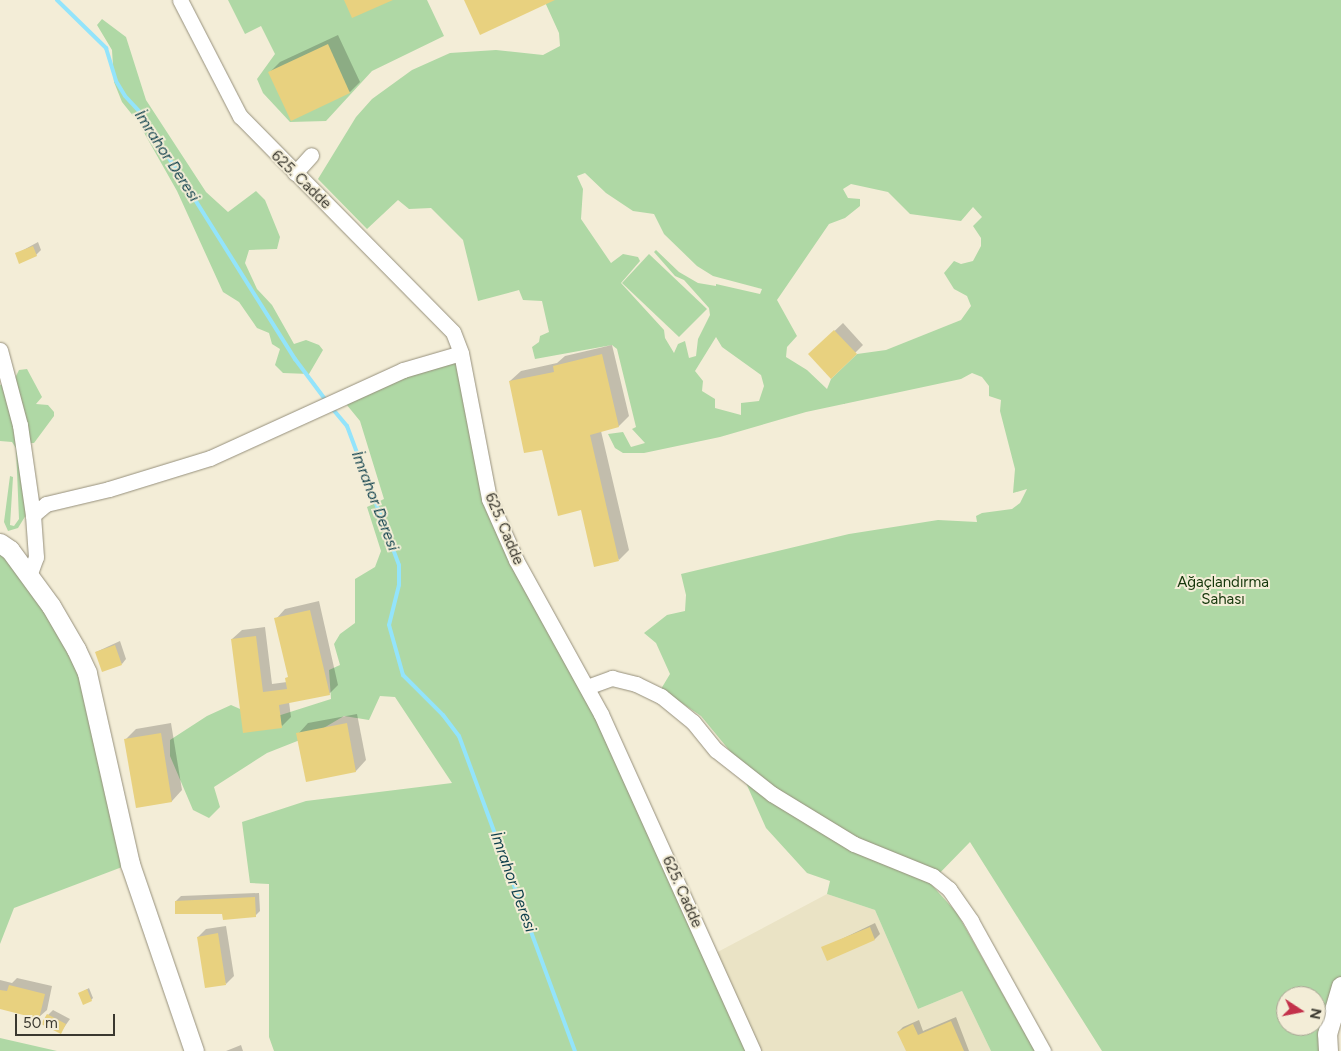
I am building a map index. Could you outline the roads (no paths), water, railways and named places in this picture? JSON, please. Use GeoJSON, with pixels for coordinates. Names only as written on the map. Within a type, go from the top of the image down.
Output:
{"type":"FeatureCollection","features":[{"type":"Feature","properties":{"kind":"street","name":"625. Cadde"},"geometry":{"type":"LineString","coordinates":[[180,0],[240,116],[431,307],[453,332],[461,353],[489,499],[516,560],[588,688],[754,1051]]}},
{"type":"Feature","properties":{"kind":"street"},"geometry":{"type":"LineString","coordinates":[[295,173],[311,155]]}},
{"type":"Feature","properties":{"kind":"street"},"geometry":{"type":"LineString","coordinates":[[0,350],[20,425],[33,515],[36,556],[29,576]]}},
{"type":"Feature","properties":{"kind":"street"},"geometry":{"type":"LineString","coordinates":[[33,515],[46,504],[110,489],[210,458],[322,409],[403,370],[461,353]]}},
{"type":"Feature","properties":{"kind":"street"},"geometry":{"type":"LineString","coordinates":[[0,543],[29,576],[76,648],[86,673],[130,864],[194,1051]]}},
{"type":"Feature","properties":{"kind":"street"},"geometry":{"type":"LineString","coordinates":[[588,688],[612,678],[636,684],[661,696],[693,722],[716,750],[779,798],[854,844],[933,876],[949,890],[971,920],[1043,1051]]}},
{"type":"Feature","properties":{"kind":"street"},"geometry":{"type":"LineString","coordinates":[[1328,1051],[1327,1034],[1341,986]]}},
{"type":"Feature","properties":{"kind":"waterway","name":"İmrahor Deresi"},"geometry":{"type":"LineString","coordinates":[[57,0],[106,48],[116,81],[125,96],[140,112],[295,359],[327,402]]}},
{"type":"Feature","properties":{"kind":"waterway","name":"İmrahor Deresi"},"geometry":{"type":"LineString","coordinates":[[331,407],[347,426],[399,565],[399,585],[389,625],[403,675],[443,715],[459,736],[575,1051]]}},
{"type":"Feature","properties":{"kind":"park label","name":"Ağaçlandırma Sahası"},"geometry":{"type":"Point","coordinates":[1223,590]}}]}
